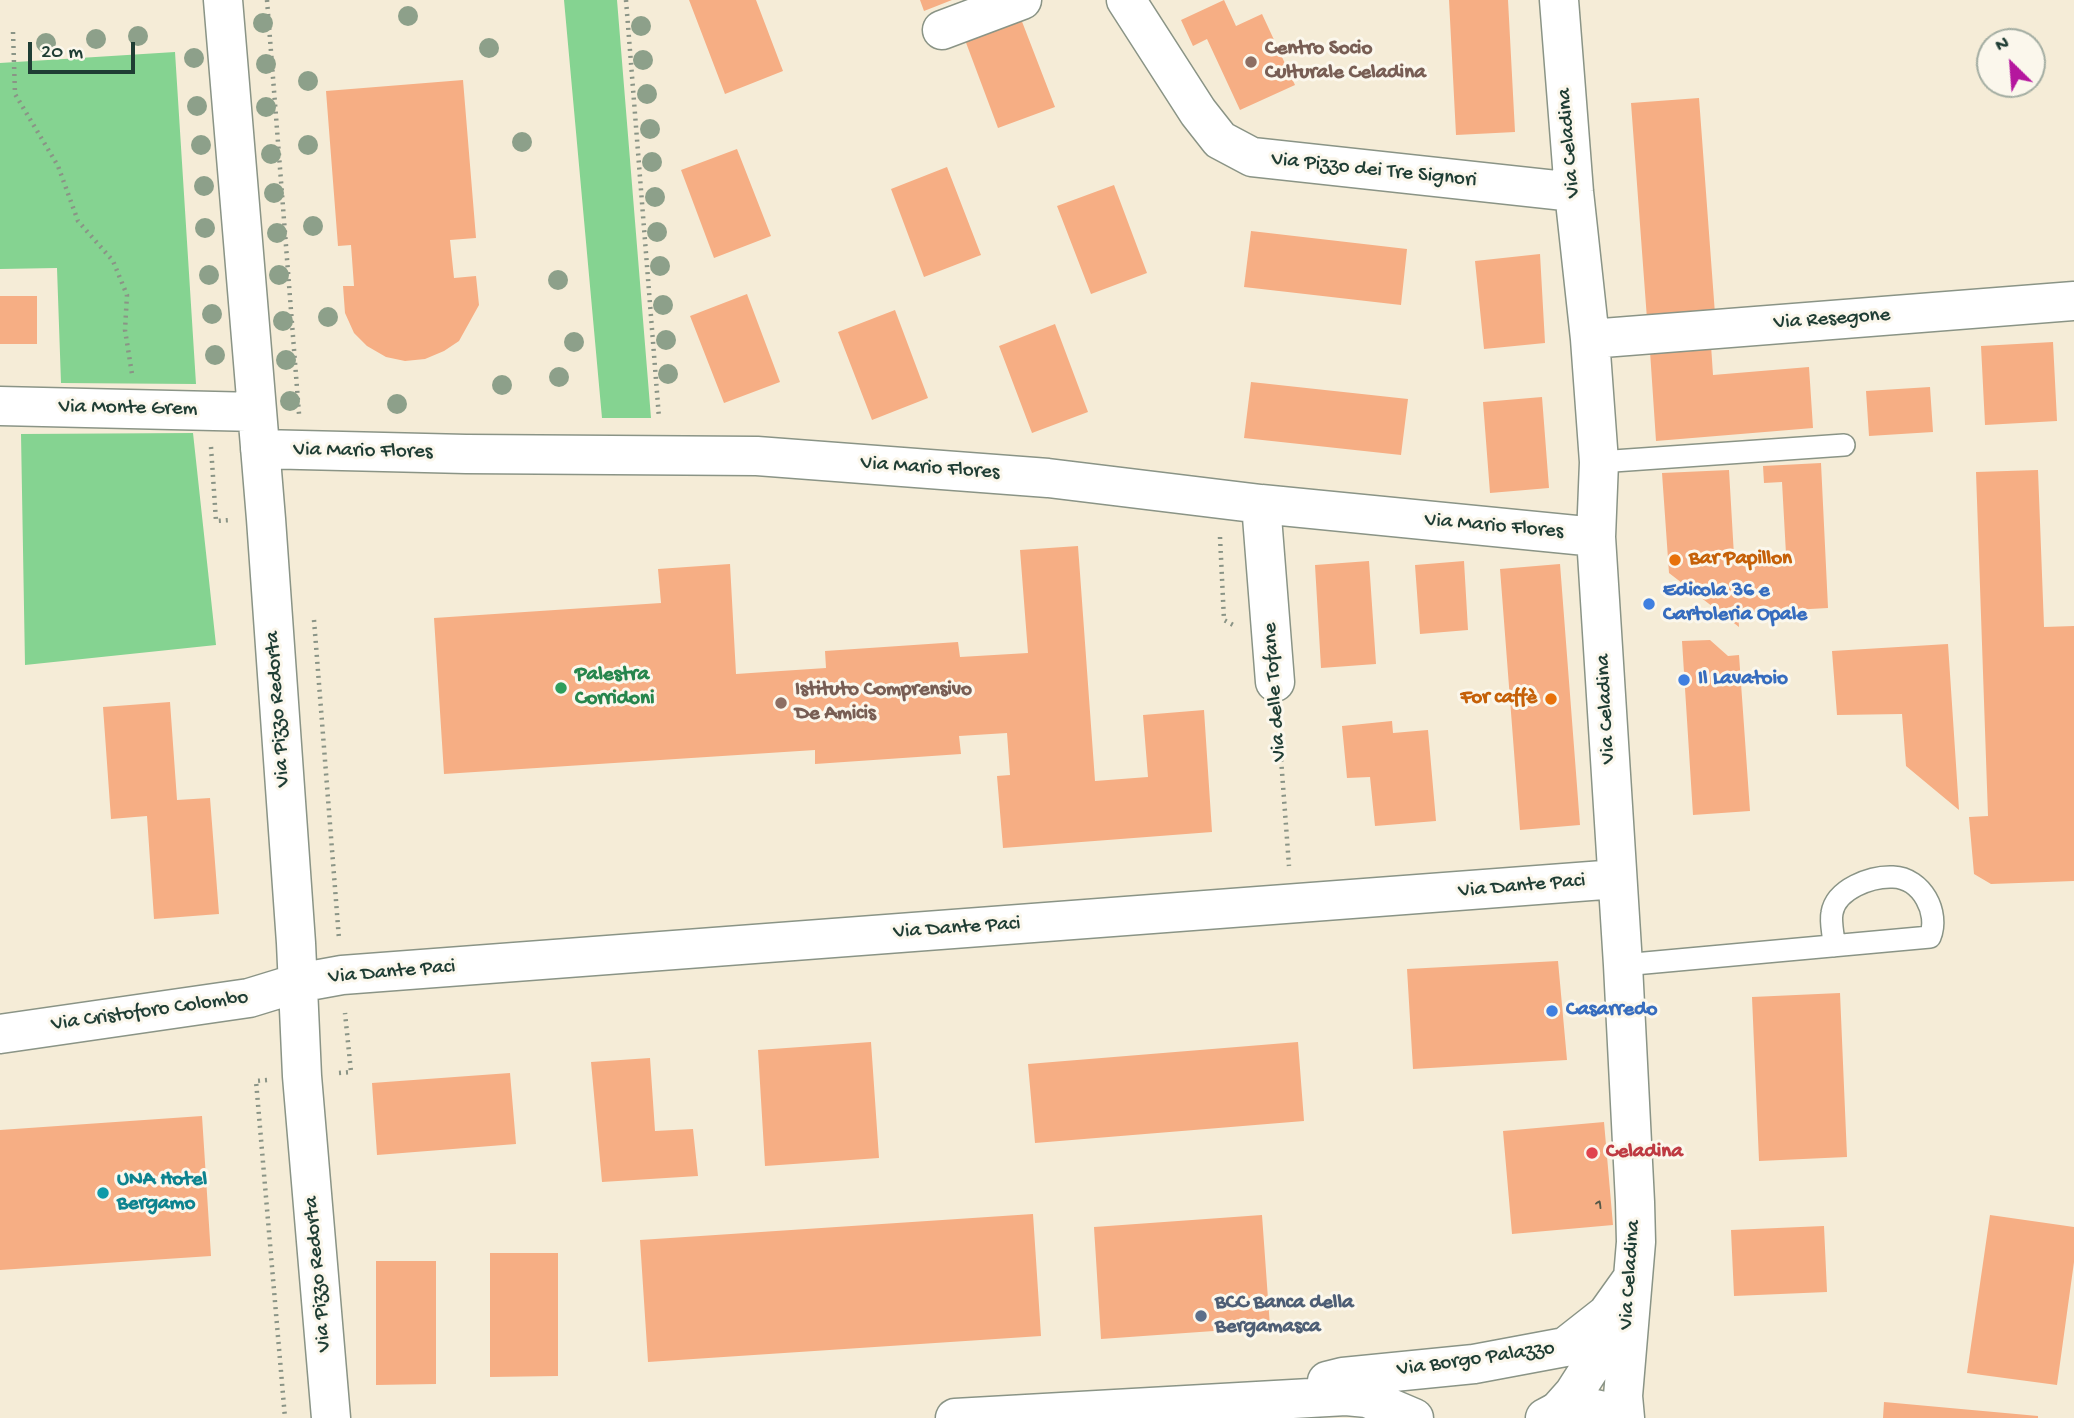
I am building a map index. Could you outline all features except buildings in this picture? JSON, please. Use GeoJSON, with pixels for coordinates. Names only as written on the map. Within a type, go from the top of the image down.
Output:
{"type":"FeatureCollection","features":[{"type":"Feature","properties":{"kind":"street","name":"Via Pizzo Redorta"},"geometry":{"type":"LineString","coordinates":[[223,0],[266,519],[302,1076],[331,1418]]}},
{"type":"Feature","properties":{"kind":"street"},"geometry":{"type":"LineString","coordinates":[[942,30],[1022,0]]}},
{"type":"Feature","properties":{"kind":"street","name":"Via Pizzo dei Tre Signori"},"geometry":{"type":"LineString","coordinates":[[1126,0],[1198,112],[1220,140],[1252,158],[1574,192]]}},
{"type":"Feature","properties":{"kind":"street","name":"Via Celadina"},"geometry":{"type":"LineString","coordinates":[[1559,0],[1600,462],[1596,537],[1623,965],[1636,1242],[1623,1396],[1625,1418]]}},
{"type":"Feature","properties":{"kind":"street","name":"Via Resegone"},"geometry":{"type":"LineString","coordinates":[[1590,339],[2074,301]]}},
{"type":"Feature","properties":{"kind":"street","name":"Via Monte Grem"},"geometry":{"type":"LineString","coordinates":[[0,405],[259,431]]}},
{"type":"Feature","properties":{"kind":"street","name":"Via Mario Flores"},"geometry":{"type":"LineString","coordinates":[[259,431],[301,451],[757,456],[1048,478],[1261,504],[1596,537]]}},
{"type":"Feature","properties":{"kind":"street","name":"Via delle Tofane"},"geometry":{"type":"LineString","coordinates":[[1261,504],[1275,682]]}},
{"type":"Feature","properties":{"kind":"street","name":"Via Dante Paci"},"geometry":{"type":"LineString","coordinates":[[298,984],[342,975],[1617,879]]}},
{"type":"Feature","properties":{"kind":"street","name":"Via Cristoforo Colombo"},"geometry":{"type":"LineString","coordinates":[[0,1034],[249,998],[298,984]]}},
{"type":"Feature","properties":{"kind":"street"},"geometry":{"type":"LineString","coordinates":[[1552,1415],[1574,1393],[1631,1292]]}},
{"type":"Feature","properties":{"kind":"street","name":"Via Borgo Palazzo"},"geometry":{"type":"LineString","coordinates":[[1295,1398],[1328,1381],[1343,1377],[1474,1364],[1565,1347],[1631,1292]]}},
{"type":"Feature","properties":{"kind":"street","name":"Via Borgo Palazzo"},"geometry":{"type":"LineString","coordinates":[[956,1418],[1087,1414],[1346,1396],[1367,1398],[1414,1418]]}},
{"type":"Feature","properties":{"kind":"street"},"geometry":{"type":"LineString","coordinates":[[1552,1415],[1575,1408],[1592,1408],[1618,1418]]}},
{"type":"Feature","properties":{"kind":"lane"},"geometry":{"type":"LineString","coordinates":[[1600,462],[1844,445]]}},
{"type":"Feature","properties":{"kind":"lane"},"geometry":{"type":"LineString","coordinates":[[1623,965],[1834,946],[1930,937],[1935,925],[1929,903],[1913,882],[1894,877],[1860,883],[1840,894],[1832,912],[1834,946]]}},
{"type":"Feature","properties":{"kind":"path"},"geometry":{"type":"LineString","coordinates":[[267,0],[301,451]]}},
{"type":"Feature","properties":{"kind":"path"},"geometry":{"type":"LineString","coordinates":[[626,0],[659,419]]}},
{"type":"Feature","properties":{"kind":"path"},"geometry":{"type":"LineString","coordinates":[[13,32],[15,94],[58,166],[78,221],[113,261],[127,295],[125,330],[134,383]]}},
{"type":"Feature","properties":{"kind":"path"},"geometry":{"type":"LineString","coordinates":[[211,439],[216,521],[266,519]]}},
{"type":"Feature","properties":{"kind":"path"},"geometry":{"type":"LineString","coordinates":[[1219,528],[1224,620],[1241,629]]}},
{"type":"Feature","properties":{"kind":"path"},"geometry":{"type":"LineString","coordinates":[[285,1418],[256,1081],[351,1072],[313,612]]}},
{"type":"Feature","properties":{"kind":"path","name":"Via delle Tofane"},"geometry":{"type":"LineString","coordinates":[[1275,682],[1290,879]]}},
{"type":"Feature","properties":{"kind":"green space"},"geometry":{"type":"Polygon","coordinates":[[[564,0],[617,0],[651,418],[602,418],[564,0]]]}},
{"type":"Feature","properties":{"kind":"green space"},"geometry":{"type":"Polygon","coordinates":[[[175,52],[196,384],[61,383],[57,268],[0,269],[0,63],[175,52]]]}},
{"type":"Feature","properties":{"kind":"green space"},"geometry":{"type":"Polygon","coordinates":[[[193,433],[216,645],[25,665],[21,434],[193,433]]]}},
{"type":"Feature","properties":{"kind":"place","name":"Centro Socio Culturale Celadina"},"geometry":{"type":"Point","coordinates":[1251,62]}},
{"type":"Feature","properties":{"kind":"place","name":"Bar Papillon"},"geometry":{"type":"Point","coordinates":[1675,560]}},
{"type":"Feature","properties":{"kind":"place","name":"Edicola 36 e Cartoleria Opale"},"geometry":{"type":"Point","coordinates":[1649,604]}},
{"type":"Feature","properties":{"kind":"place","name":"Il Lavatoio"},"geometry":{"type":"Point","coordinates":[1684,680]}},
{"type":"Feature","properties":{"kind":"place","name":"Palestra Corridoni"},"geometry":{"type":"Point","coordinates":[561,688]}},
{"type":"Feature","properties":{"kind":"place","name":"For caffè"},"geometry":{"type":"Point","coordinates":[1551,699]}},
{"type":"Feature","properties":{"kind":"place","name":"Istituto Comprensivo De Amicis"},"geometry":{"type":"Point","coordinates":[781,703]}},
{"type":"Feature","properties":{"kind":"place","name":"Casarredo"},"geometry":{"type":"Point","coordinates":[1552,1011]}},
{"type":"Feature","properties":{"kind":"place","name":"Celadina"},"geometry":{"type":"Point","coordinates":[1592,1153]}},
{"type":"Feature","properties":{"kind":"place","name":"UNA Hotel Bergamo"},"geometry":{"type":"Point","coordinates":[103,1193]}},
{"type":"Feature","properties":{"kind":"place","name":"BCC Banca della Bergamasca"},"geometry":{"type":"Point","coordinates":[1201,1316]}}]}
